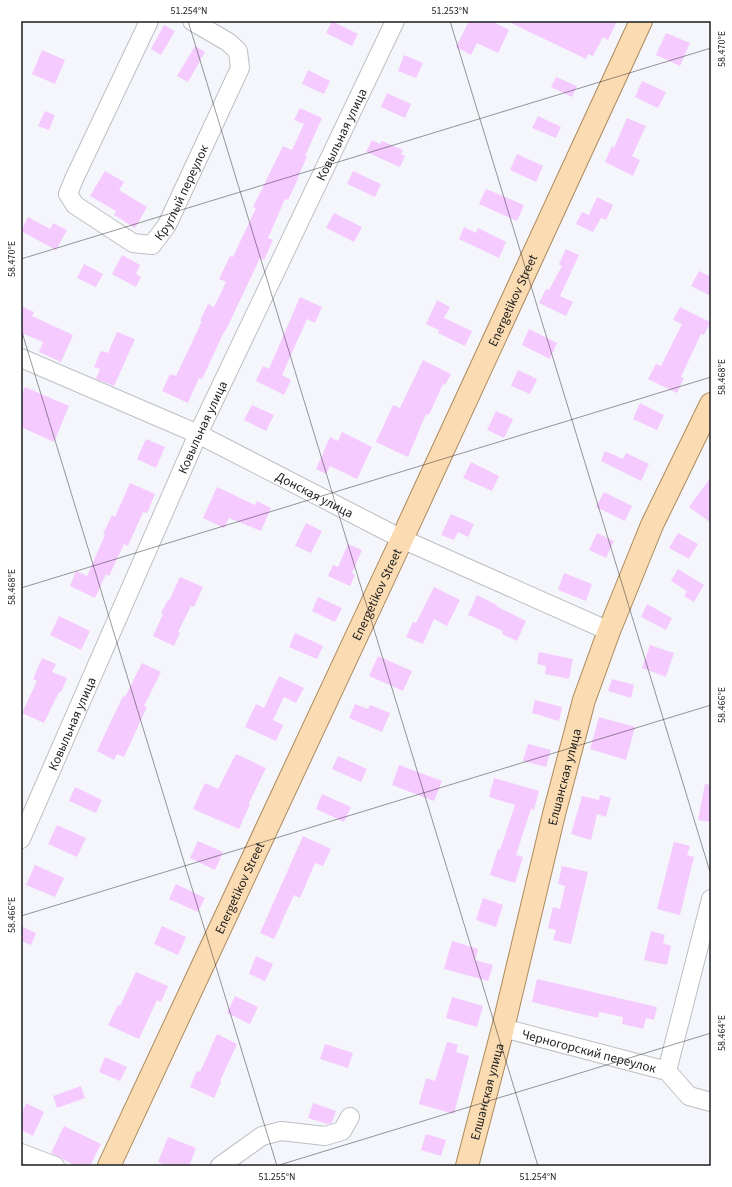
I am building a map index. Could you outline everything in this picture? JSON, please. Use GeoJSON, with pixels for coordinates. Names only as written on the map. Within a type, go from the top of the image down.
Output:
{"type":"FeatureCollection","features":[{"type":"Feature","properties":{"kind":"main road","name":"Energetikov Street"},"geometry":{"type":"LineString","coordinates":[[109,1166],[402,539],[641,21]]}},
{"type":"Feature","properties":{"kind":"main road","name":"Елшанская улица"},"geometry":{"type":"LineString","coordinates":[[467,1166],[503,1028],[552,822],[584,700],[608,631],[652,525],[711,404]]}},
{"type":"Feature","properties":{"kind":"street","name":"Круглый переулок"},"geometry":{"type":"LineString","coordinates":[[149,21],[68,194],[75,205],[133,243],[152,246],[167,225],[240,68],[238,51],[228,42],[192,21]]}},
{"type":"Feature","properties":{"kind":"street","name":"Ковыльная улица"},"geometry":{"type":"LineString","coordinates":[[21,839],[198,434],[395,21]]}},
{"type":"Feature","properties":{"kind":"street","name":"Донская улица"},"geometry":{"type":"LineString","coordinates":[[21,358],[198,434],[402,539],[608,631]]}},
{"type":"Feature","properties":{"kind":"street"},"geometry":{"type":"LineString","coordinates":[[667,1071],[711,899]]}},
{"type":"Feature","properties":{"kind":"street","name":"Черногорский переулок"},"geometry":{"type":"LineString","coordinates":[[503,1028],[667,1071],[689,1096],[711,1102]]}},
{"type":"Feature","properties":{"kind":"street"},"geometry":{"type":"LineString","coordinates":[[220,1166],[262,1136],[281,1132],[325,1136],[342,1131],[350,1117]]}},
{"type":"Feature","properties":{"kind":"street"},"geometry":{"type":"LineString","coordinates":[[21,1153],[55,1166]]}},
{"type":"Feature","properties":{"kind":"building"},"geometry":{"type":"Polygon","coordinates":[[[332,21],[358,34],[352,46],[326,33],[332,21]]]}},
{"type":"Feature","properties":{"kind":"building"},"geometry":{"type":"Polygon","coordinates":[[[469,21],[492,21],[509,30],[498,53],[477,43],[471,55],[456,47],[469,21]]]}},
{"type":"Feature","properties":{"kind":"building"},"geometry":{"type":"Polygon","coordinates":[[[507,21],[617,21],[608,40],[603,37],[593,56],[588,54],[586,59],[507,21]]]}},
{"type":"Feature","properties":{"kind":"building"},"geometry":{"type":"Polygon","coordinates":[[[164,25],[175,31],[161,55],[151,49],[164,25]]]}},
{"type":"Feature","properties":{"kind":"building"},"geometry":{"type":"Polygon","coordinates":[[[666,33],[690,43],[680,66],[656,55],[666,33]]]}},
{"type":"Feature","properties":{"kind":"building"},"geometry":{"type":"Polygon","coordinates":[[[195,46],[205,52],[188,82],[177,76],[195,46]]]}},
{"type":"Feature","properties":{"kind":"building"},"geometry":{"type":"Polygon","coordinates":[[[42,50],[65,60],[55,84],[32,74],[42,50]]]}},
{"type":"Feature","properties":{"kind":"building"},"geometry":{"type":"Polygon","coordinates":[[[404,55],[423,63],[416,78],[398,71],[404,55]]]}},
{"type":"Feature","properties":{"kind":"building"},"geometry":{"type":"Polygon","coordinates":[[[308,70],[330,81],[324,94],[302,84],[308,70]]]}},
{"type":"Feature","properties":{"kind":"building"},"geometry":{"type":"Polygon","coordinates":[[[556,77],[577,86],[572,97],[551,87],[556,77]]]}},
{"type":"Feature","properties":{"kind":"building"},"geometry":{"type":"Polygon","coordinates":[[[642,81],[666,92],[658,108],[635,97],[642,81]]]}},
{"type":"Feature","properties":{"kind":"building"},"geometry":{"type":"Polygon","coordinates":[[[387,93],[411,104],[405,118],[381,107],[387,93]]]}},
{"type":"Feature","properties":{"kind":"building"},"geometry":{"type":"Polygon","coordinates":[[[300,108],[322,118],[305,156],[307,157],[298,179],[288,200],[285,199],[268,238],[273,240],[264,260],[260,258],[202,379],[199,378],[188,403],[162,391],[170,374],[176,376],[202,321],[200,321],[208,304],[214,307],[226,282],[219,279],[230,256],[233,257],[256,208],[253,207],[283,146],[292,150],[304,124],[294,120],[300,108]]]}},
{"type":"Feature","properties":{"kind":"building"},"geometry":{"type":"Polygon","coordinates":[[[45,111],[55,115],[49,130],[38,126],[45,111]]]}},
{"type":"Feature","properties":{"kind":"building"},"geometry":{"type":"Polygon","coordinates":[[[538,116],[561,127],[556,138],[532,128],[538,116]]]}},
{"type":"Feature","properties":{"kind":"building"},"geometry":{"type":"Polygon","coordinates":[[[627,118],[646,126],[632,156],[640,160],[633,176],[605,162],[612,146],[614,148],[627,118]]]}},
{"type":"Feature","properties":{"kind":"building"},"geometry":{"type":"Polygon","coordinates":[[[372,140],[380,144],[382,141],[403,150],[401,154],[405,156],[400,167],[366,152],[372,140]]]}},
{"type":"Feature","properties":{"kind":"building"},"geometry":{"type":"Polygon","coordinates":[[[517,154],[543,166],[536,182],[510,170],[517,154]]]}},
{"type":"Feature","properties":{"kind":"building"},"geometry":{"type":"Polygon","coordinates":[[[105,171],[124,182],[119,190],[147,207],[135,228],[114,215],[116,211],[90,196],[105,171]]]}},
{"type":"Feature","properties":{"kind":"building"},"geometry":{"type":"Polygon","coordinates":[[[353,171],[381,184],[375,197],[347,184],[353,171]]]}},
{"type":"Feature","properties":{"kind":"building"},"geometry":{"type":"Polygon","coordinates":[[[486,189],[524,205],[517,221],[479,204],[486,189]]]}},
{"type":"Feature","properties":{"kind":"building"},"geometry":{"type":"Polygon","coordinates":[[[597,197],[613,205],[606,220],[601,218],[593,232],[576,224],[582,212],[589,215],[597,197]]]}},
{"type":"Feature","properties":{"kind":"building"},"geometry":{"type":"Polygon","coordinates":[[[334,213],[362,227],[354,242],[326,228],[334,213]]]}},
{"type":"Feature","properties":{"kind":"building"},"geometry":{"type":"Polygon","coordinates":[[[28,217],[50,229],[53,223],[67,230],[56,250],[21,231],[28,217]]]}},
{"type":"Feature","properties":{"kind":"building"},"geometry":{"type":"Polygon","coordinates":[[[464,227],[476,233],[478,228],[506,242],[499,258],[459,239],[464,227]]]}},
{"type":"Feature","properties":{"kind":"building"},"geometry":{"type":"Polygon","coordinates":[[[566,249],[579,255],[560,296],[573,302],[566,316],[539,303],[546,289],[549,290],[562,266],[559,264],[566,249]]]}},
{"type":"Feature","properties":{"kind":"building"},"geometry":{"type":"Polygon","coordinates":[[[122,255],[140,265],[136,274],[141,277],[136,287],[112,274],[122,255]]]}},
{"type":"Feature","properties":{"kind":"building"},"geometry":{"type":"Polygon","coordinates":[[[84,264],[103,274],[96,287],[77,278],[84,264]]]}},
{"type":"Feature","properties":{"kind":"building"},"geometry":{"type":"Polygon","coordinates":[[[699,271],[711,277],[711,296],[691,286],[699,271]]]}},
{"type":"Feature","properties":{"kind":"building"},"geometry":{"type":"Polygon","coordinates":[[[300,297],[322,307],[315,323],[307,319],[282,375],[291,380],[284,395],[256,381],[263,366],[269,369],[300,297]]]}},
{"type":"Feature","properties":{"kind":"building"},"geometry":{"type":"Polygon","coordinates":[[[437,300],[450,307],[444,318],[472,331],[465,346],[438,333],[439,330],[426,324],[437,300]]]}},
{"type":"Feature","properties":{"kind":"building"},"geometry":{"type":"Polygon","coordinates":[[[21,306],[34,312],[32,316],[73,335],[61,362],[39,352],[43,342],[24,334],[21,342],[21,306]]]}},
{"type":"Feature","properties":{"kind":"building"},"geometry":{"type":"Polygon","coordinates":[[[680,307],[710,322],[704,335],[701,334],[681,377],[684,378],[677,393],[648,379],[656,364],[661,366],[682,324],[673,320],[680,307]]]}},
{"type":"Feature","properties":{"kind":"building"},"geometry":{"type":"Polygon","coordinates":[[[529,329],[557,343],[550,359],[522,345],[529,329]]]}},
{"type":"Feature","properties":{"kind":"building"},"geometry":{"type":"Polygon","coordinates":[[[117,332],[135,339],[114,386],[96,379],[100,369],[94,367],[101,351],[108,353],[117,332]]]}},
{"type":"Feature","properties":{"kind":"building"},"geometry":{"type":"Polygon","coordinates":[[[423,360],[451,374],[445,385],[443,384],[429,415],[426,414],[408,457],[376,442],[393,405],[400,408],[423,360]]]}},
{"type":"Feature","properties":{"kind":"building"},"geometry":{"type":"Polygon","coordinates":[[[518,370],[537,379],[530,394],[511,386],[518,370]]]}},
{"type":"Feature","properties":{"kind":"building"},"geometry":{"type":"Polygon","coordinates":[[[25,387],[69,406],[54,442],[21,427],[21,396],[25,387]]]}},
{"type":"Feature","properties":{"kind":"building"},"geometry":{"type":"Polygon","coordinates":[[[640,403],[664,415],[657,430],[633,419],[640,403]]]}},
{"type":"Feature","properties":{"kind":"building"},"geometry":{"type":"Polygon","coordinates":[[[252,405],[274,415],[266,431],[244,420],[252,405]]]}},
{"type":"Feature","properties":{"kind":"building"},"geometry":{"type":"Polygon","coordinates":[[[496,411],[513,419],[504,438],[487,430],[496,411]]]}},
{"type":"Feature","properties":{"kind":"building"},"geometry":{"type":"Polygon","coordinates":[[[342,432],[372,447],[357,479],[330,466],[326,474],[316,469],[330,437],[338,441],[342,432]]]}},
{"type":"Feature","properties":{"kind":"building"},"geometry":{"type":"Polygon","coordinates":[[[146,439],[165,447],[156,468],[137,459],[146,439]]]}},
{"type":"Feature","properties":{"kind":"building"},"geometry":{"type":"Polygon","coordinates":[[[605,451],[623,459],[626,453],[649,464],[641,481],[601,461],[605,451]]]}},
{"type":"Feature","properties":{"kind":"building"},"geometry":{"type":"Polygon","coordinates":[[[471,462],[499,476],[492,491],[463,478],[471,462]]]}},
{"type":"Feature","properties":{"kind":"building"},"geometry":{"type":"Polygon","coordinates":[[[711,477],[711,523],[689,507],[711,477]]]}},
{"type":"Feature","properties":{"kind":"building"},"geometry":{"type":"Polygon","coordinates":[[[130,483],[155,494],[147,513],[143,512],[128,546],[124,544],[109,576],[106,574],[95,598],[70,586],[76,571],[87,576],[105,535],[103,534],[112,515],[115,517],[130,483]]]}},
{"type":"Feature","properties":{"kind":"building"},"geometry":{"type":"Polygon","coordinates":[[[217,487],[255,505],[257,501],[271,508],[261,531],[229,518],[224,528],[203,518],[217,487]]]}},
{"type":"Feature","properties":{"kind":"building"},"geometry":{"type":"Polygon","coordinates":[[[604,492],[632,506],[625,521],[596,507],[604,492]]]}},
{"type":"Feature","properties":{"kind":"building"},"geometry":{"type":"Polygon","coordinates":[[[451,514],[474,524],[468,537],[458,532],[454,540],[441,535],[451,514]]]}},
{"type":"Feature","properties":{"kind":"building"},"geometry":{"type":"Polygon","coordinates":[[[306,523],[322,531],[311,553],[295,546],[306,523]]]}},
{"type":"Feature","properties":{"kind":"building"},"geometry":{"type":"Polygon","coordinates":[[[597,533],[614,541],[606,558],[589,550],[597,533]]]}},
{"type":"Feature","properties":{"kind":"building"},"geometry":{"type":"Polygon","coordinates":[[[678,533],[698,544],[689,559],[669,548],[678,533]]]}},
{"type":"Feature","properties":{"kind":"building"},"geometry":{"type":"Polygon","coordinates":[[[348,544],[362,550],[352,573],[355,575],[350,586],[328,576],[333,565],[338,567],[348,544]]]}},
{"type":"Feature","properties":{"kind":"building"},"geometry":{"type":"Polygon","coordinates":[[[678,569],[704,585],[694,602],[684,596],[687,591],[671,581],[678,569]]]}},
{"type":"Feature","properties":{"kind":"building"},"geometry":{"type":"Polygon","coordinates":[[[564,573],[592,584],[586,601],[558,590],[564,573]]]}},
{"type":"Feature","properties":{"kind":"building"},"geometry":{"type":"Polygon","coordinates":[[[180,577],[203,587],[194,607],[191,606],[178,632],[180,633],[174,646],[153,636],[163,614],[161,613],[168,600],[169,601],[180,577]]]}},
{"type":"Feature","properties":{"kind":"building"},"geometry":{"type":"Polygon","coordinates":[[[434,587],[460,600],[447,626],[434,619],[423,644],[406,637],[413,622],[416,623],[434,587]]]}},
{"type":"Feature","properties":{"kind":"building"},"geometry":{"type":"Polygon","coordinates":[[[477,595],[526,621],[517,641],[502,634],[503,631],[468,615],[477,595]]]}},
{"type":"Feature","properties":{"kind":"building"},"geometry":{"type":"Polygon","coordinates":[[[318,597],[342,608],[335,622],[312,611],[318,597]]]}},
{"type":"Feature","properties":{"kind":"building"},"geometry":{"type":"Polygon","coordinates":[[[647,604],[672,618],[666,630],[641,617],[647,604]]]}},
{"type":"Feature","properties":{"kind":"building"},"geometry":{"type":"Polygon","coordinates":[[[59,616],[90,631],[81,650],[50,635],[59,616]]]}},
{"type":"Feature","properties":{"kind":"building"},"geometry":{"type":"Polygon","coordinates":[[[295,633],[323,646],[317,659],[289,647],[295,633]]]}},
{"type":"Feature","properties":{"kind":"building"},"geometry":{"type":"Polygon","coordinates":[[[650,645],[674,653],[666,677],[642,668],[650,645]]]}},
{"type":"Feature","properties":{"kind":"building"},"geometry":{"type":"Polygon","coordinates":[[[539,652],[573,659],[569,679],[545,674],[546,666],[537,664],[539,652]]]}},
{"type":"Feature","properties":{"kind":"building"},"geometry":{"type":"Polygon","coordinates":[[[378,656],[412,671],[403,691],[369,676],[378,656]]]}},
{"type":"Feature","properties":{"kind":"building"},"geometry":{"type":"Polygon","coordinates":[[[42,658],[56,664],[52,672],[67,678],[44,723],[22,713],[37,681],[33,679],[42,658]]]}},
{"type":"Feature","properties":{"kind":"building"},"geometry":{"type":"Polygon","coordinates":[[[142,663],[161,672],[144,706],[147,707],[124,757],[117,754],[114,760],[97,751],[123,696],[125,697],[142,663]]]}},
{"type":"Feature","properties":{"kind":"building"},"geometry":{"type":"Polygon","coordinates":[[[279,676],[304,688],[296,703],[284,697],[273,720],[283,725],[276,741],[245,727],[256,704],[264,708],[279,676]]]}},
{"type":"Feature","properties":{"kind":"building"},"geometry":{"type":"Polygon","coordinates":[[[612,679],[634,685],[631,698],[608,691],[612,679]]]}},
{"type":"Feature","properties":{"kind":"building"},"geometry":{"type":"Polygon","coordinates":[[[535,700],[562,707],[559,721],[532,713],[535,700]]]}},
{"type":"Feature","properties":{"kind":"building"},"geometry":{"type":"Polygon","coordinates":[[[355,704],[368,709],[370,705],[390,713],[382,732],[349,718],[355,704]]]}},
{"type":"Feature","properties":{"kind":"building"},"geometry":{"type":"Polygon","coordinates":[[[599,717],[635,727],[626,760],[590,749],[599,717]]]}},
{"type":"Feature","properties":{"kind":"building"},"geometry":{"type":"Polygon","coordinates":[[[528,744],[551,750],[546,767],[523,761],[528,744]]]}},
{"type":"Feature","properties":{"kind":"building"},"geometry":{"type":"Polygon","coordinates":[[[236,754],[266,768],[249,803],[250,804],[239,829],[193,809],[205,783],[218,789],[236,754]]]}},
{"type":"Feature","properties":{"kind":"building"},"geometry":{"type":"Polygon","coordinates":[[[338,756],[367,769],[361,782],[332,769],[338,756]]]}},
{"type":"Feature","properties":{"kind":"building"},"geometry":{"type":"Polygon","coordinates":[[[399,765],[442,781],[434,801],[392,785],[399,765]]]}},
{"type":"Feature","properties":{"kind":"building"},"geometry":{"type":"Polygon","coordinates":[[[494,778],[539,791],[534,810],[531,809],[516,855],[523,857],[515,883],[490,875],[498,849],[500,850],[515,805],[489,797],[494,778]]]}},
{"type":"Feature","properties":{"kind":"building"},"geometry":{"type":"Polygon","coordinates":[[[705,784],[711,785],[711,822],[698,820],[705,784]]]}},
{"type":"Feature","properties":{"kind":"building"},"geometry":{"type":"Polygon","coordinates":[[[75,787],[102,800],[96,813],[69,801],[75,787]]]}},
{"type":"Feature","properties":{"kind":"building"},"geometry":{"type":"Polygon","coordinates":[[[322,794],[351,807],[344,822],[316,809],[322,794]]]}},
{"type":"Feature","properties":{"kind":"building"},"geometry":{"type":"Polygon","coordinates":[[[600,795],[611,798],[606,817],[597,814],[591,840],[571,834],[582,796],[599,800],[600,795]]]}},
{"type":"Feature","properties":{"kind":"building"},"geometry":{"type":"Polygon","coordinates":[[[57,825],[86,838],[77,857],[48,844],[57,825]]]}},
{"type":"Feature","properties":{"kind":"building"},"geometry":{"type":"Polygon","coordinates":[[[303,836],[331,849],[323,866],[315,863],[300,898],[294,895],[274,939],[260,933],[303,836]]]}},
{"type":"Feature","properties":{"kind":"building"},"geometry":{"type":"Polygon","coordinates":[[[198,841],[223,852],[215,870],[190,858],[198,841]]]}},
{"type":"Feature","properties":{"kind":"building"},"geometry":{"type":"Polygon","coordinates":[[[674,842],[690,846],[687,855],[694,857],[680,915],[657,909],[674,842]]]}},
{"type":"Feature","properties":{"kind":"building"},"geometry":{"type":"Polygon","coordinates":[[[35,865],[64,878],[55,897],[26,885],[35,865]]]}},
{"type":"Feature","properties":{"kind":"building"},"geometry":{"type":"Polygon","coordinates":[[[562,866],[588,872],[571,944],[553,940],[556,930],[548,928],[553,907],[560,909],[565,886],[558,884],[562,866]]]}},
{"type":"Feature","properties":{"kind":"building"},"geometry":{"type":"Polygon","coordinates":[[[176,884],[205,898],[198,912],[169,899],[176,884]]]}},
{"type":"Feature","properties":{"kind":"building"},"geometry":{"type":"Polygon","coordinates":[[[483,898],[503,905],[496,927],[476,920],[483,898]]]}},
{"type":"Feature","properties":{"kind":"building"},"geometry":{"type":"Polygon","coordinates":[[[21,926],[36,933],[31,945],[21,941],[21,926]]]}},
{"type":"Feature","properties":{"kind":"building"},"geometry":{"type":"Polygon","coordinates":[[[162,926],[186,937],[178,955],[154,944],[162,926]]]}},
{"type":"Feature","properties":{"kind":"building"},"geometry":{"type":"Polygon","coordinates":[[[651,931],[665,935],[663,943],[671,946],[667,965],[644,960],[651,931]]]}},
{"type":"Feature","properties":{"kind":"building"},"geometry":{"type":"Polygon","coordinates":[[[452,941],[478,949],[475,960],[493,965],[488,981],[444,969],[452,941]]]}},
{"type":"Feature","properties":{"kind":"building"},"geometry":{"type":"Polygon","coordinates":[[[256,956],[273,964],[265,981],[249,974],[256,956]]]}},
{"type":"Feature","properties":{"kind":"building"},"geometry":{"type":"Polygon","coordinates":[[[136,972],[168,986],[161,1002],[157,1000],[139,1039],[108,1025],[118,1005],[120,1006],[136,972]]]}},
{"type":"Feature","properties":{"kind":"building"},"geometry":{"type":"Polygon","coordinates":[[[537,979],[657,1007],[654,1020],[646,1018],[643,1029],[622,1024],[623,1017],[599,1012],[598,1018],[532,1002],[537,979]]]}},
{"type":"Feature","properties":{"kind":"building"},"geometry":{"type":"Polygon","coordinates":[[[235,996],[258,1007],[250,1024],[227,1013],[235,996]]]}},
{"type":"Feature","properties":{"kind":"building"},"geometry":{"type":"Polygon","coordinates":[[[452,997],[483,1006],[477,1027],[446,1018],[452,997]]]}},
{"type":"Feature","properties":{"kind":"building"},"geometry":{"type":"Polygon","coordinates":[[[217,1034],[237,1044],[214,1098],[190,1087],[197,1071],[200,1072],[217,1034]]]}},
{"type":"Feature","properties":{"kind":"building"},"geometry":{"type":"Polygon","coordinates":[[[447,1042],[458,1045],[456,1052],[469,1056],[454,1114],[419,1104],[426,1078],[435,1081],[447,1042]]]}},
{"type":"Feature","properties":{"kind":"building"},"geometry":{"type":"Polygon","coordinates":[[[325,1044],[353,1053],[348,1068],[320,1059],[325,1044]]]}},
{"type":"Feature","properties":{"kind":"building"},"geometry":{"type":"Polygon","coordinates":[[[105,1057],[127,1067],[120,1081],[99,1072],[105,1057]]]}},
{"type":"Feature","properties":{"kind":"building"},"geometry":{"type":"Polygon","coordinates":[[[81,1086],[85,1098],[57,1108],[53,1096],[81,1086]]]}},
{"type":"Feature","properties":{"kind":"building"},"geometry":{"type":"Polygon","coordinates":[[[26,1103],[44,1112],[33,1136],[21,1130],[21,1115],[26,1103]]]}},
{"type":"Feature","properties":{"kind":"building"},"geometry":{"type":"Polygon","coordinates":[[[313,1103],[336,1111],[332,1123],[327,1124],[308,1118],[313,1103]]]}},
{"type":"Feature","properties":{"kind":"building"},"geometry":{"type":"Polygon","coordinates":[[[64,1126],[101,1144],[90,1166],[76,1166],[51,1153],[64,1126]]]}},
{"type":"Feature","properties":{"kind":"building"},"geometry":{"type":"Polygon","coordinates":[[[426,1134],[446,1140],[441,1156],[421,1150],[426,1134]]]}},
{"type":"Feature","properties":{"kind":"building"},"geometry":{"type":"Polygon","coordinates":[[[168,1137],[196,1148],[189,1166],[168,1166],[158,1162],[168,1137]]]}}]}
